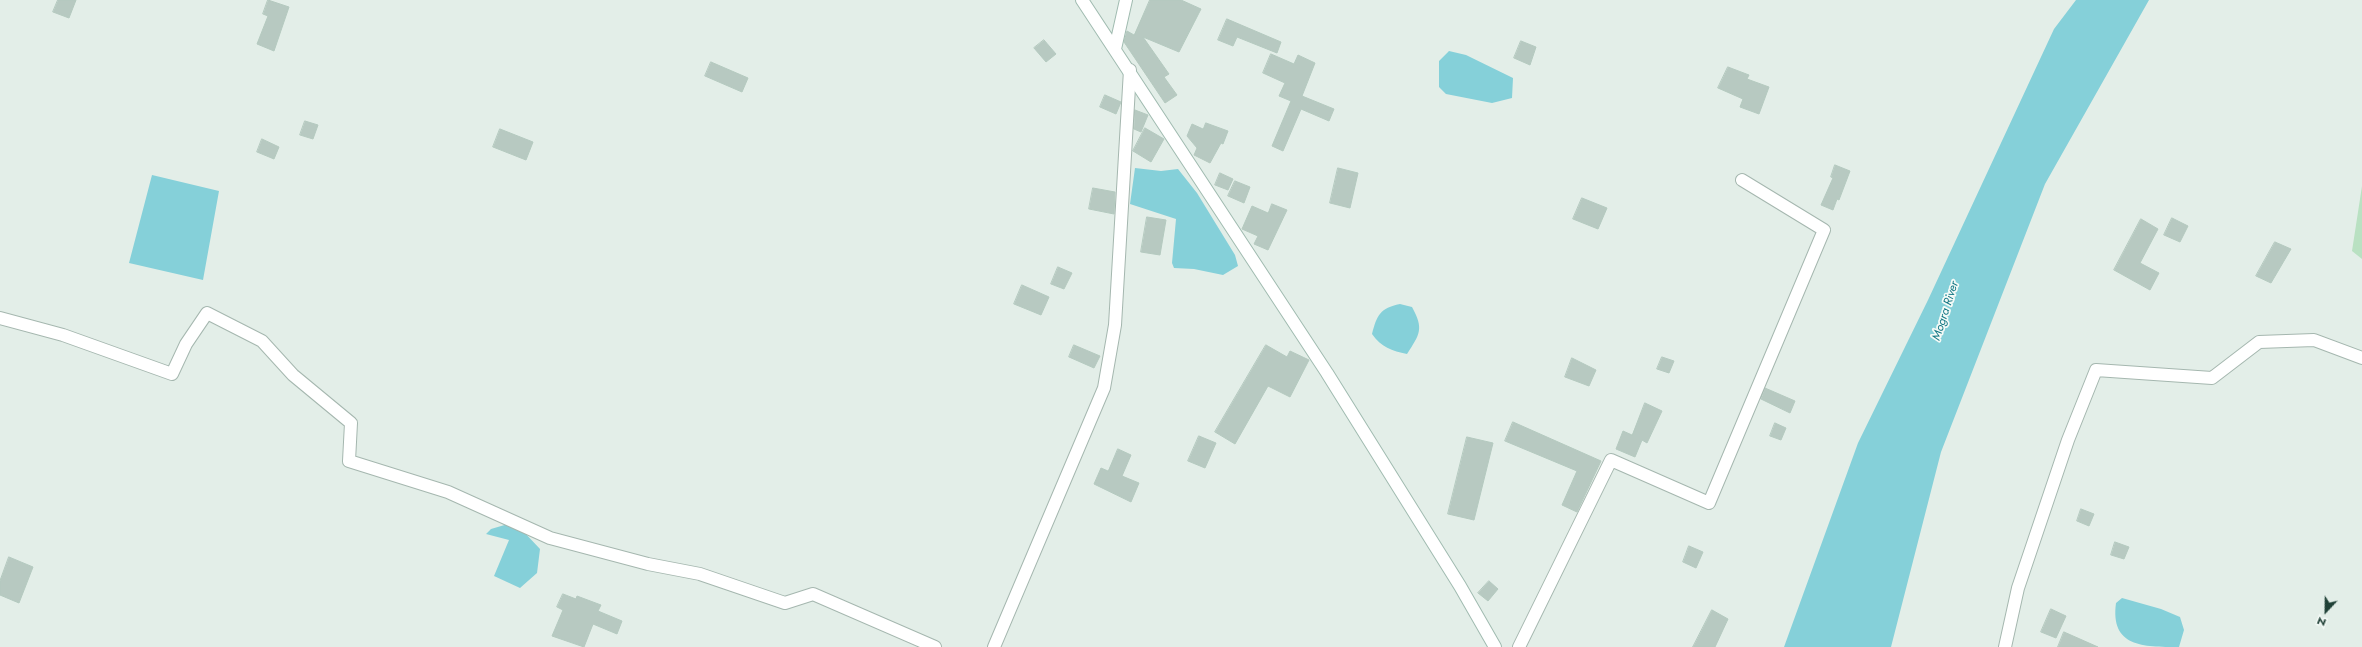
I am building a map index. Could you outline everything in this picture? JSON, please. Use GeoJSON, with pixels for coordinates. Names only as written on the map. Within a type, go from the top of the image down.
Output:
{"type":"FeatureCollection","features":[{"type":"Feature","properties":{"kind":"street"},"geometry":{"type":"LineString","coordinates":[[1082,0],[1130,70],[1327,373],[1456,580],[1495,647]]}},
{"type":"Feature","properties":{"kind":"street"},"geometry":{"type":"LineString","coordinates":[[1115,49],[1126,0]]}},
{"type":"Feature","properties":{"kind":"street"},"geometry":{"type":"LineString","coordinates":[[994,647],[1104,388],[1115,325],[1130,70]]}},
{"type":"Feature","properties":{"kind":"street"},"geometry":{"type":"LineString","coordinates":[[1519,647],[1611,460],[1709,503],[1824,230],[1742,180]]}},
{"type":"Feature","properties":{"kind":"street"},"geometry":{"type":"LineString","coordinates":[[0,318],[63,335],[172,374],[186,344],[207,313],[262,341],[293,375],[351,424],[349,461],[448,492],[550,538],[648,564],[700,574],[785,604],[813,594],[935,647]]}},
{"type":"Feature","properties":{"kind":"street"},"geometry":{"type":"LineString","coordinates":[[2005,647],[2018,588],[2068,440],[2096,370],[2212,378],[2259,342],[2314,340],[2362,358]]}},
{"type":"Feature","properties":{"kind":"green space"},"geometry":{"type":"Polygon","coordinates":[[[2362,186],[2362,259],[2352,251],[2362,186]]]}},
{"type":"Feature","properties":{"kind":"water","name":"Mogra River"},"geometry":{"type":"Polygon","coordinates":[[[2076,0],[2149,0],[2045,184],[1941,452],[1891,647],[1784,647],[1858,443],[1928,300],[2054,29],[2076,0]]]}},
{"type":"Feature","properties":{"kind":"water"},"geometry":{"type":"Polygon","coordinates":[[[1449,51],[1466,55],[1513,78],[1512,98],[1492,103],[1446,94],[1439,87],[1439,61],[1449,51]]]}},
{"type":"Feature","properties":{"kind":"water"},"geometry":{"type":"Polygon","coordinates":[[[1135,168],[1161,171],[1178,169],[1197,193],[1235,255],[1238,266],[1223,275],[1194,269],[1174,268],[1172,263],[1176,219],[1130,204],[1135,168]]]}},
{"type":"Feature","properties":{"kind":"water"},"geometry":{"type":"Polygon","coordinates":[[[152,175],[219,191],[203,280],[129,263],[152,175]]]}},
{"type":"Feature","properties":{"kind":"water"},"geometry":{"type":"Polygon","coordinates":[[[1400,304],[1412,307],[1419,326],[1419,331],[1415,341],[1407,354],[1387,348],[1372,334],[1380,313],[1388,308],[1400,304]]]}},
{"type":"Feature","properties":{"kind":"water"},"geometry":{"type":"Polygon","coordinates":[[[508,524],[523,531],[540,549],[537,573],[520,588],[494,576],[509,540],[486,534],[491,529],[508,524]]]}},
{"type":"Feature","properties":{"kind":"water"},"geometry":{"type":"Polygon","coordinates":[[[2122,598],[2161,609],[2180,617],[2184,630],[2179,647],[2142,645],[2132,642],[2124,636],[2118,628],[2116,618],[2116,603],[2122,598]]]}},
{"type":"Feature","properties":{"kind":"building"},"geometry":{"type":"Polygon","coordinates":[[[58,0],[76,0],[69,18],[53,12],[58,0]]]}},
{"type":"Feature","properties":{"kind":"building"},"geometry":{"type":"Polygon","coordinates":[[[268,0],[289,7],[274,51],[257,44],[268,16],[263,14],[268,0]]]}},
{"type":"Feature","properties":{"kind":"building"},"geometry":{"type":"Polygon","coordinates":[[[1150,0],[1181,0],[1201,9],[1179,52],[1143,37],[1169,74],[1164,77],[1177,95],[1165,103],[1124,42],[1127,31],[1134,35],[1150,0]]]}},
{"type":"Feature","properties":{"kind":"building"},"geometry":{"type":"Polygon","coordinates":[[[1227,19],[1281,42],[1277,53],[1237,37],[1233,46],[1218,40],[1227,19]]]}},
{"type":"Feature","properties":{"kind":"building"},"geometry":{"type":"Polygon","coordinates":[[[1044,40],[1056,54],[1046,62],[1034,48],[1044,40]]]}},
{"type":"Feature","properties":{"kind":"building"},"geometry":{"type":"Polygon","coordinates":[[[1521,41],[1536,47],[1530,65],[1514,58],[1521,41]]]}},
{"type":"Feature","properties":{"kind":"building"},"geometry":{"type":"Polygon","coordinates":[[[1271,54],[1294,64],[1298,55],[1315,63],[1302,96],[1334,109],[1329,121],[1301,109],[1283,151],[1272,146],[1291,101],[1279,96],[1285,83],[1263,73],[1271,54]]]}},
{"type":"Feature","properties":{"kind":"building"},"geometry":{"type":"Polygon","coordinates":[[[711,62],[748,78],[742,92],[705,76],[711,62]]]}},
{"type":"Feature","properties":{"kind":"building"},"geometry":{"type":"Polygon","coordinates":[[[1728,67],[1749,75],[1747,79],[1769,87],[1759,114],[1740,107],[1743,99],[1718,88],[1728,67]]]}},
{"type":"Feature","properties":{"kind":"building"},"geometry":{"type":"Polygon","coordinates":[[[1105,95],[1121,102],[1116,114],[1100,107],[1105,95]]]}},
{"type":"Feature","properties":{"kind":"building"},"geometry":{"type":"Polygon","coordinates":[[[1135,110],[1148,115],[1141,132],[1134,129],[1135,110]]]}},
{"type":"Feature","properties":{"kind":"building"},"geometry":{"type":"Polygon","coordinates":[[[305,121],[318,125],[313,139],[300,135],[305,121]]]}},
{"type":"Feature","properties":{"kind":"building"},"geometry":{"type":"Polygon","coordinates":[[[1206,123],[1228,131],[1223,144],[1221,143],[1210,163],[1194,155],[1197,148],[1187,136],[1192,124],[1203,129],[1206,123]]]}},
{"type":"Feature","properties":{"kind":"building"},"geometry":{"type":"Polygon","coordinates":[[[1145,128],[1164,139],[1151,162],[1133,151],[1145,128]]]}},
{"type":"Feature","properties":{"kind":"building"},"geometry":{"type":"Polygon","coordinates":[[[500,129],[533,142],[526,160],[493,147],[500,129]]]}},
{"type":"Feature","properties":{"kind":"building"},"geometry":{"type":"Polygon","coordinates":[[[262,139],[279,147],[274,159],[257,152],[262,139]]]}},
{"type":"Feature","properties":{"kind":"building"},"geometry":{"type":"Polygon","coordinates":[[[1835,165],[1850,171],[1839,200],[1837,199],[1833,210],[1821,205],[1833,178],[1831,177],[1835,165]]]}},
{"type":"Feature","properties":{"kind":"building"},"geometry":{"type":"Polygon","coordinates":[[[1338,168],[1358,173],[1350,208],[1330,203],[1338,168]]]}},
{"type":"Feature","properties":{"kind":"building"},"geometry":{"type":"Polygon","coordinates":[[[1220,173],[1233,179],[1228,190],[1215,185],[1220,173]]]}},
{"type":"Feature","properties":{"kind":"building"},"geometry":{"type":"Polygon","coordinates":[[[1235,181],[1250,187],[1244,203],[1228,196],[1235,181]]]}},
{"type":"Feature","properties":{"kind":"building"},"geometry":{"type":"Polygon","coordinates":[[[1093,188],[1115,192],[1114,214],[1089,209],[1093,188]]]}},
{"type":"Feature","properties":{"kind":"building"},"geometry":{"type":"Polygon","coordinates":[[[1582,198],[1607,208],[1598,229],[1573,219],[1582,198]]]}},
{"type":"Feature","properties":{"kind":"building"},"geometry":{"type":"Polygon","coordinates":[[[1272,204],[1287,210],[1268,250],[1254,244],[1258,236],[1242,229],[1252,206],[1268,213],[1272,204]]]}},
{"type":"Feature","properties":{"kind":"building"},"geometry":{"type":"Polygon","coordinates":[[[1147,217],[1166,220],[1160,255],[1141,252],[1147,217]]]}},
{"type":"Feature","properties":{"kind":"building"},"geometry":{"type":"Polygon","coordinates":[[[2172,218],[2188,226],[2180,242],[2164,235],[2172,218]]]}},
{"type":"Feature","properties":{"kind":"building"},"geometry":{"type":"Polygon","coordinates":[[[2141,219],[2158,229],[2140,263],[2159,273],[2150,290],[2114,270],[2141,219]]]}},
{"type":"Feature","properties":{"kind":"building"},"geometry":{"type":"Polygon","coordinates":[[[2275,242],[2291,249],[2271,283],[2256,276],[2275,242]]]}},
{"type":"Feature","properties":{"kind":"building"},"geometry":{"type":"Polygon","coordinates":[[[1058,267],[1072,273],[1064,289],[1051,284],[1058,267]]]}},
{"type":"Feature","properties":{"kind":"building"},"geometry":{"type":"Polygon","coordinates":[[[1022,285],[1049,297],[1041,315],[1014,304],[1022,285]]]}},
{"type":"Feature","properties":{"kind":"building"},"geometry":{"type":"Polygon","coordinates":[[[1074,345],[1100,356],[1094,368],[1069,357],[1074,345]]]}},
{"type":"Feature","properties":{"kind":"building"},"geometry":{"type":"Polygon","coordinates":[[[1266,345],[1287,357],[1290,351],[1309,360],[1290,397],[1268,386],[1235,444],[1215,432],[1266,345]]]}},
{"type":"Feature","properties":{"kind":"building"},"geometry":{"type":"Polygon","coordinates":[[[1662,357],[1674,361],[1669,373],[1657,369],[1662,357]]]}},
{"type":"Feature","properties":{"kind":"building"},"geometry":{"type":"Polygon","coordinates":[[[1572,358],[1596,370],[1589,386],[1565,377],[1572,358]]]}},
{"type":"Feature","properties":{"kind":"building"},"geometry":{"type":"Polygon","coordinates":[[[1765,388],[1795,401],[1790,413],[1761,399],[1765,388]]]}},
{"type":"Feature","properties":{"kind":"building"},"geometry":{"type":"Polygon","coordinates":[[[1645,403],[1662,411],[1647,443],[1642,440],[1635,457],[1616,449],[1623,431],[1632,435],[1645,403]]]}},
{"type":"Feature","properties":{"kind":"building"},"geometry":{"type":"Polygon","coordinates":[[[1513,422],[1601,461],[1577,512],[1562,505],[1577,471],[1505,441],[1513,422]]]}},
{"type":"Feature","properties":{"kind":"building"},"geometry":{"type":"Polygon","coordinates":[[[1775,423],[1786,428],[1781,440],[1770,436],[1775,423]]]}},
{"type":"Feature","properties":{"kind":"building"},"geometry":{"type":"Polygon","coordinates":[[[1199,436],[1216,443],[1205,468],[1188,461],[1199,436]]]}},
{"type":"Feature","properties":{"kind":"building"},"geometry":{"type":"Polygon","coordinates":[[[1467,437],[1493,443],[1474,520],[1448,514],[1467,437]]]}},
{"type":"Feature","properties":{"kind":"building"},"geometry":{"type":"Polygon","coordinates":[[[1118,449],[1131,455],[1122,476],[1139,483],[1131,502],[1094,484],[1101,468],[1108,471],[1118,449]]]}},
{"type":"Feature","properties":{"kind":"building"},"geometry":{"type":"Polygon","coordinates":[[[2081,509],[2094,514],[2089,526],[2077,521],[2081,509]]]}},
{"type":"Feature","properties":{"kind":"building"},"geometry":{"type":"Polygon","coordinates":[[[2115,542],[2129,547],[2124,559],[2111,555],[2115,542]]]}},
{"type":"Feature","properties":{"kind":"building"},"geometry":{"type":"Polygon","coordinates":[[[1689,546],[1703,552],[1696,568],[1683,562],[1689,546]]]}},
{"type":"Feature","properties":{"kind":"building"},"geometry":{"type":"Polygon","coordinates":[[[9,557],[33,567],[19,603],[0,595],[0,581],[9,557]]]}},
{"type":"Feature","properties":{"kind":"building"},"geometry":{"type":"Polygon","coordinates":[[[1489,581],[1498,589],[1488,601],[1478,593],[1489,581]]]}},
{"type":"Feature","properties":{"kind":"building"},"geometry":{"type":"Polygon","coordinates":[[[563,594],[576,599],[577,596],[601,605],[598,611],[622,621],[617,634],[593,624],[584,647],[552,636],[563,610],[557,607],[563,594]]]}},
{"type":"Feature","properties":{"kind":"building"},"geometry":{"type":"Polygon","coordinates":[[[2051,609],[2066,616],[2056,638],[2041,632],[2051,609]]]}},
{"type":"Feature","properties":{"kind":"building"},"geometry":{"type":"Polygon","coordinates":[[[1712,610],[1728,619],[1715,647],[1693,647],[1712,610]]]}},
{"type":"Feature","properties":{"kind":"building"},"geometry":{"type":"Polygon","coordinates":[[[2064,632],[2098,647],[2058,647],[2064,632]]]}}]}
